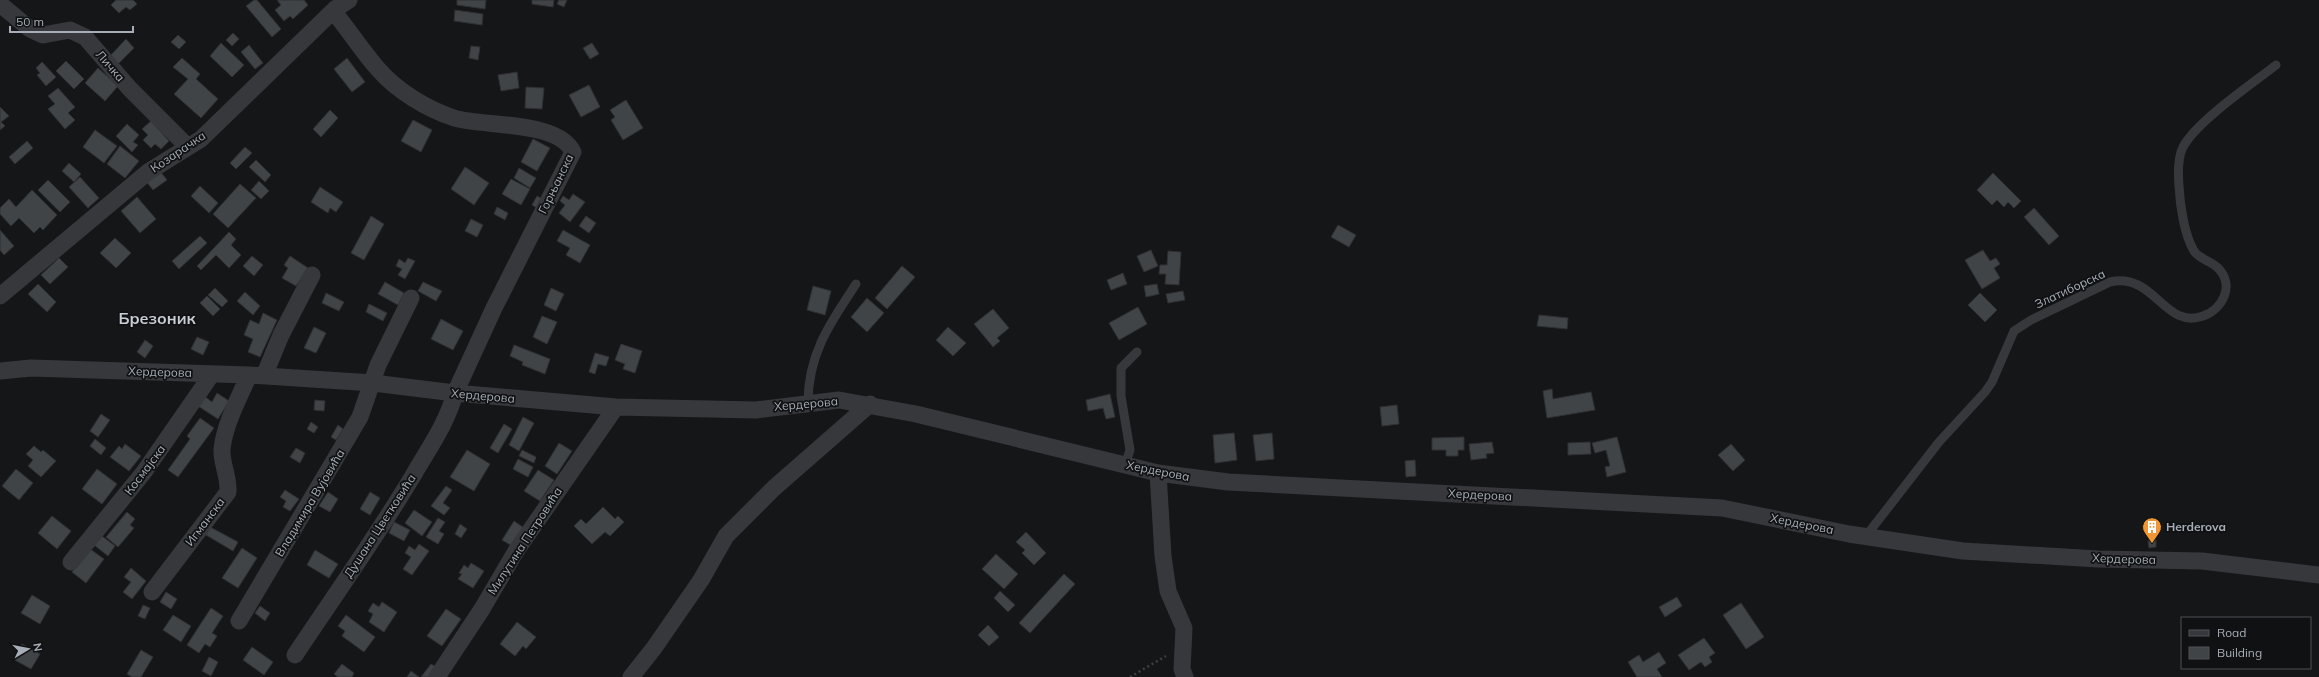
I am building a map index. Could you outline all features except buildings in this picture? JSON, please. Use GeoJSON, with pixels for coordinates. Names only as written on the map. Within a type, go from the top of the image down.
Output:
{"type":"FeatureCollection","features":[{"type":"Feature","properties":{"kind":"street","name":"Личка"},"geometry":{"type":"LineString","coordinates":[[0,4],[30,29],[43,35],[70,30],[85,37],[130,89],[188,147]]}},
{"type":"Feature","properties":{"kind":"street","name":"Козарачка"},"geometry":{"type":"LineString","coordinates":[[0,296],[148,172],[171,156],[188,147],[214,127],[338,5]]}},
{"type":"Feature","properties":{"kind":"street","name":"Горњанска"},"geometry":{"type":"LineString","coordinates":[[338,5],[378,70],[404,92],[431,109],[456,118],[513,124],[552,135],[570,144],[573,152],[494,308],[456,393]]}},
{"type":"Feature","properties":{"kind":"street","name":"Игманска"},"geometry":{"type":"LineString","coordinates":[[152,592],[228,492],[229,479],[224,465],[222,450],[231,418],[281,335],[312,275]]}},
{"type":"Feature","properties":{"kind":"street","name":"Владимира Вујовића"},"geometry":{"type":"LineString","coordinates":[[239,621],[340,454],[360,417],[378,365],[411,298]]}},
{"type":"Feature","properties":{"kind":"street","name":"Хердерова"},"geometry":{"type":"LineString","coordinates":[[0,371],[31,368],[256,375],[373,383],[456,393],[616,407],[756,410],[839,400],[870,404],[1158,473],[1228,482],[1722,508],[1866,536],[1963,550],[2098,558],[2202,561],[2319,576]]}},
{"type":"Feature","properties":{"kind":"street","name":"Космајска"},"geometry":{"type":"LineString","coordinates":[[71,562],[144,472],[212,374]]}},
{"type":"Feature","properties":{"kind":"street","name":"Душана Цветковића"},"geometry":{"type":"LineString","coordinates":[[295,655],[401,496],[437,436],[451,408],[456,393]]}},
{"type":"Feature","properties":{"kind":"street"},"geometry":{"type":"LineString","coordinates":[[631,677],[654,648],[700,580],[726,536],[774,488],[870,404]]}},
{"type":"Feature","properties":{"kind":"street","name":"Милутина Петровића"},"geometry":{"type":"LineString","coordinates":[[437,677],[482,609],[500,575],[616,407]]}},
{"type":"Feature","properties":{"kind":"street"},"geometry":{"type":"LineString","coordinates":[[1158,473],[1163,556],[1168,591],[1184,628],[1182,669],[1185,677]]}},
{"type":"Feature","properties":{"kind":"lane","name":"Златиборска"},"geometry":{"type":"LineString","coordinates":[[1866,536],[1939,442],[1986,392],[1992,382],[2009,338],[2020,326],[2110,282],[2118,281],[2138,284],[2178,316],[2188,319],[2203,316],[2216,310],[2224,302],[2225,282],[2218,268],[2194,252],[2190,242],[2178,185],[2179,161],[2182,148],[2206,122],[2276,65]]}},
{"type":"Feature","properties":{"kind":"lane"},"geometry":{"type":"LineString","coordinates":[[808,403],[808,383],[814,359],[826,328],[856,284]]}},
{"type":"Feature","properties":{"kind":"lane"},"geometry":{"type":"LineString","coordinates":[[1125,465],[1130,450],[1121,396],[1122,368],[1137,352]]}},
{"type":"Feature","properties":{"kind":"path"},"geometry":{"type":"LineString","coordinates":[[1130,677],[1183,646]]}},
{"type":"Feature","properties":{"kind":"place","name":"Herderova"},"geometry":{"type":"Point","coordinates":[2152,544]}},
{"type":"Feature","properties":{"kind":"district","name":"Брезоник"},"geometry":{"type":"Point","coordinates":[157,318]}}]}
